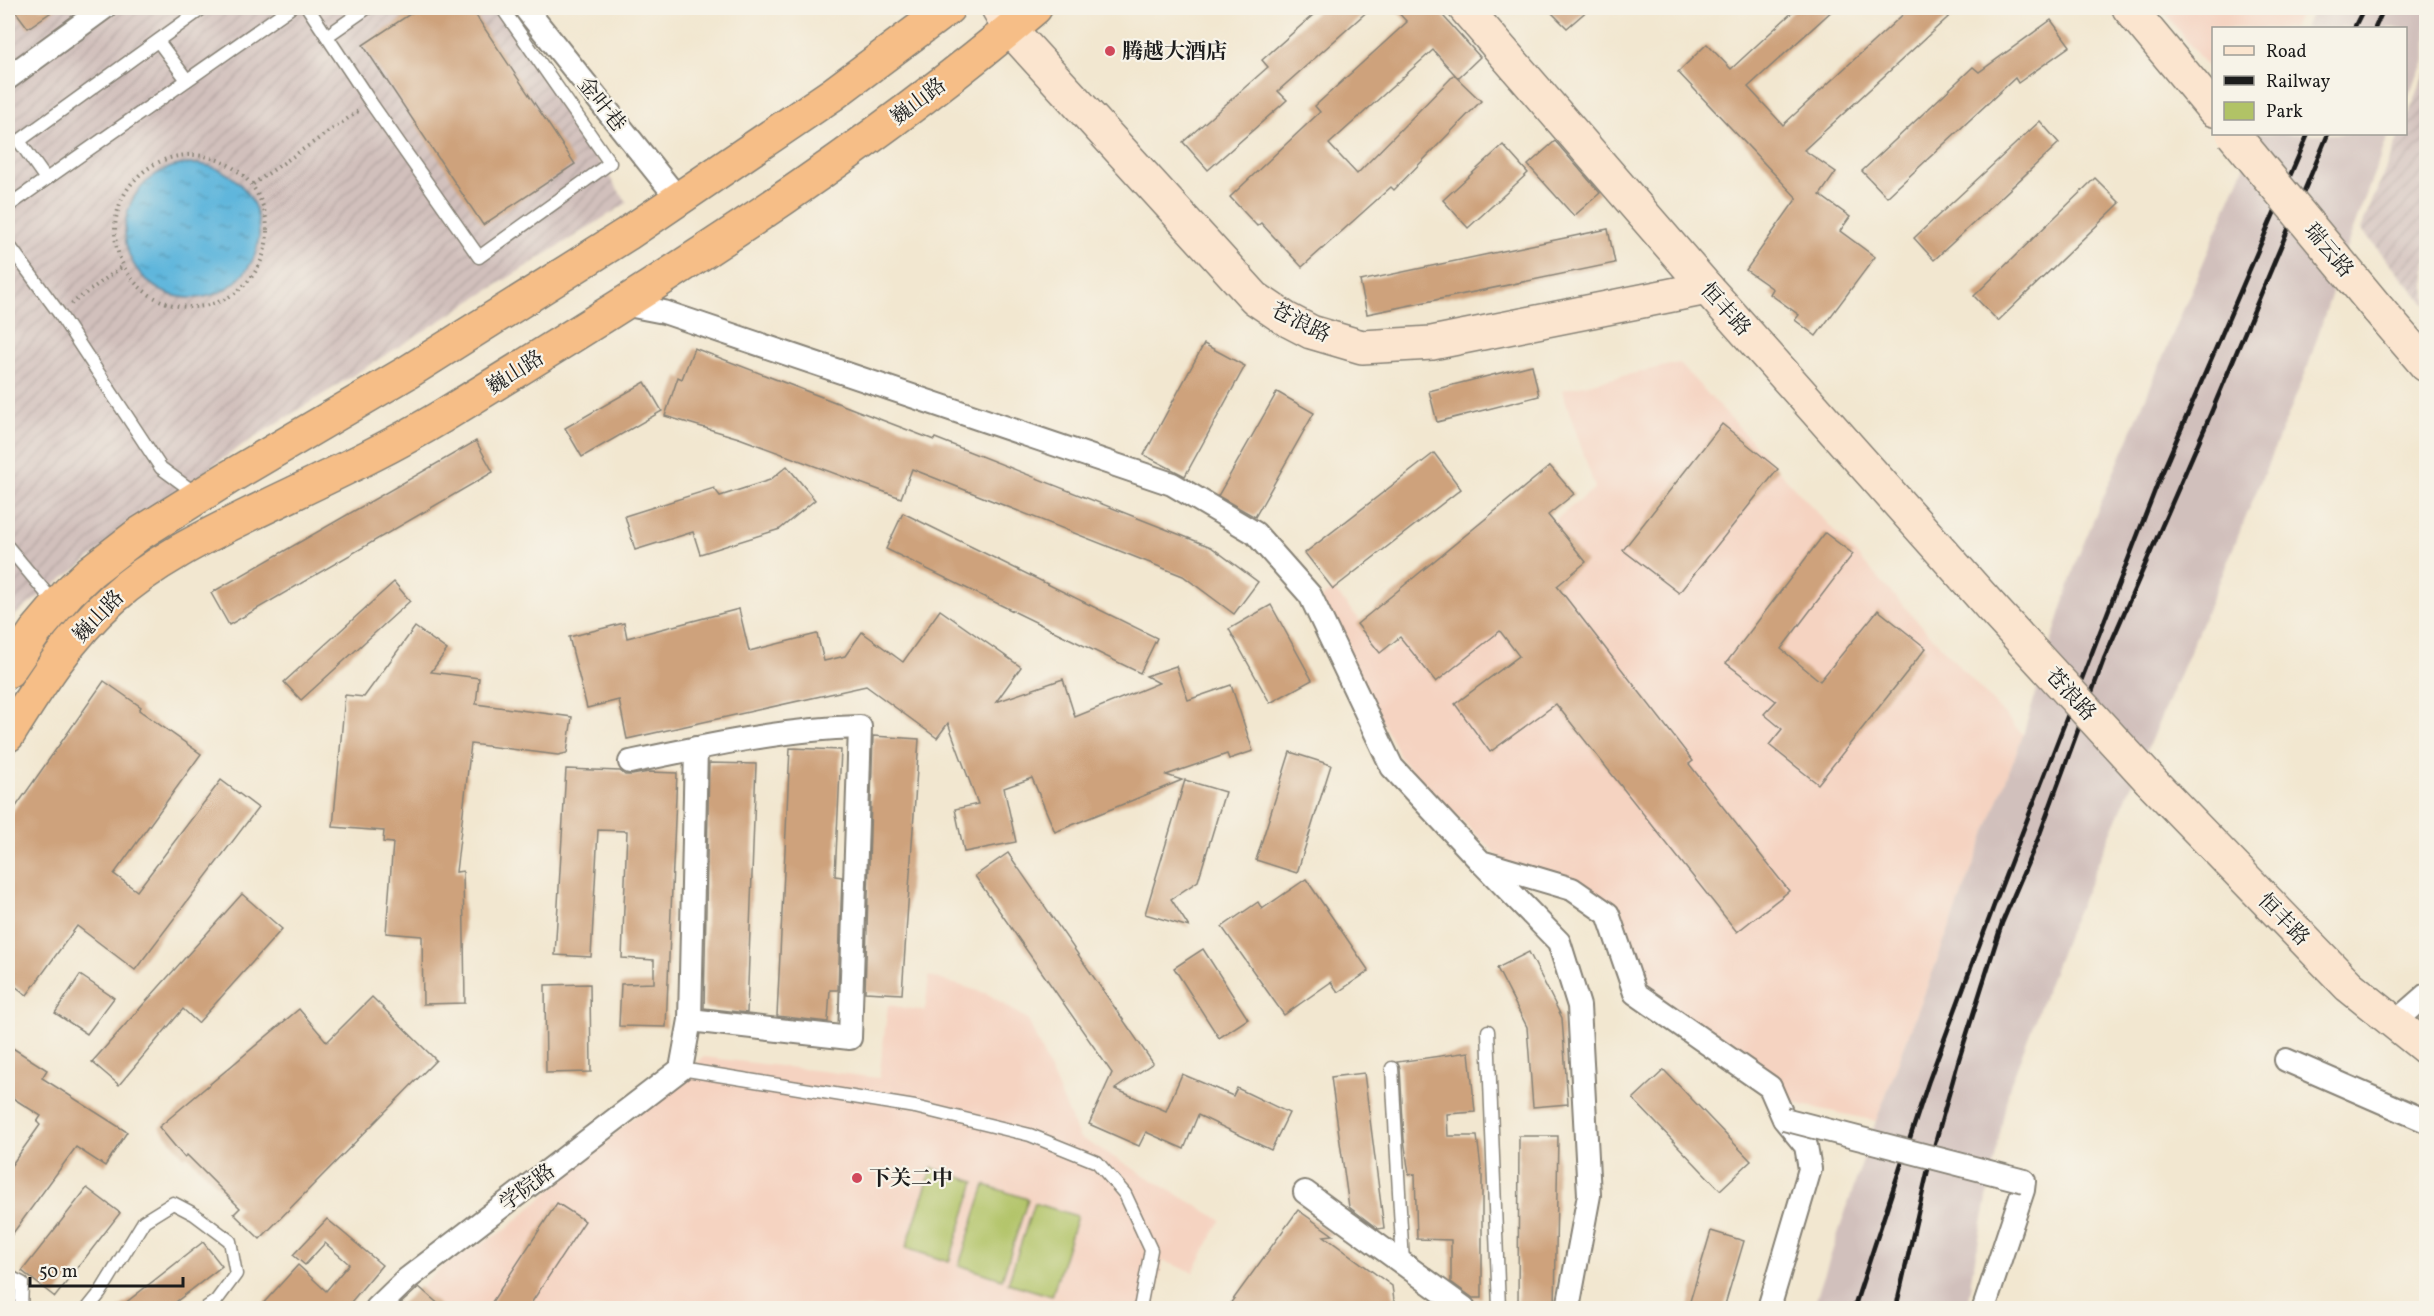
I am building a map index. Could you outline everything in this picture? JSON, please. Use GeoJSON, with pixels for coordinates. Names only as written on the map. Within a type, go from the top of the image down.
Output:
{"type":"FeatureCollection","features":[{"type":"Feature","properties":{"kind":"highway","name":"巍山路"},"geometry":{"type":"LineString","coordinates":[[8,671],[57,606],[90,572],[113,553],[199,496],[400,377],[555,281],[679,200],[866,71],[948,8]]}},
{"type":"Feature","properties":{"kind":"highway","name":"巍山路"},"geometry":{"type":"LineString","coordinates":[[8,735],[48,673],[82,630],[99,610],[134,580],[218,530],[407,437],[535,360],[623,304],[866,140],[932,92],[1004,18],[1035,8]]}},
{"type":"Feature","properties":{"kind":"highway"},"geometry":{"type":"LineString","coordinates":[[199,496],[218,530]]}},
{"type":"Feature","properties":{"kind":"highway"},"geometry":{"type":"LineString","coordinates":[[57,606],[82,630]]}},
{"type":"Feature","properties":{"kind":"street"},"geometry":{"type":"LineString","coordinates":[[8,78],[104,8]]}},
{"type":"Feature","properties":{"kind":"street","name":"金叶巷"},"geometry":{"type":"LineString","coordinates":[[525,8],[679,200]]}},
{"type":"Feature","properties":{"kind":"street"},"geometry":{"type":"LineString","coordinates":[[970,8],[1004,18]]}},
{"type":"Feature","properties":{"kind":"street","name":"恒丰路"},"geometry":{"type":"LineString","coordinates":[[1465,8],[1707,288],[1991,608]]}},
{"type":"Feature","properties":{"kind":"street"},"geometry":{"type":"LineString","coordinates":[[2133,13],[2212,108]]}},
{"type":"Feature","properties":{"kind":"street","name":"苍浪路"},"geometry":{"type":"LineString","coordinates":[[1004,18],[1255,298],[1286,319],[1311,332],[1362,348],[1432,343],[1707,288]]}},
{"type":"Feature","properties":{"kind":"street","name":"瑞云路"},"geometry":{"type":"LineString","coordinates":[[2234,135],[2427,365]]}},
{"type":"Feature","properties":{"kind":"street"},"geometry":{"type":"LineString","coordinates":[[623,304],[664,312],[1172,484],[1255,533],[1310,595],[1392,767],[1480,862],[1559,942],[1579,1006],[1589,1195],[1568,1308]]}},
{"type":"Feature","properties":{"kind":"street","name":"苍浪路"},"geometry":{"type":"LineString","coordinates":[[1991,608],[2150,780]]}},
{"type":"Feature","properties":{"kind":"street"},"geometry":{"type":"LineString","coordinates":[[630,762],[696,748],[832,728],[860,727],[850,1038],[690,1020]]}},
{"type":"Feature","properties":{"kind":"street"},"geometry":{"type":"LineString","coordinates":[[681,1069],[690,1020],[696,748]]}},
{"type":"Feature","properties":{"kind":"street","name":"恒丰路"},"geometry":{"type":"LineString","coordinates":[[2150,780],[2349,986],[2427,1048]]}},
{"type":"Feature","properties":{"kind":"street"},"geometry":{"type":"LineString","coordinates":[[1480,862],[1572,889],[1608,914],[1635,993],[1770,1087],[1784,1119],[1806,1146],[1810,1169],[1769,1308]]}},
{"type":"Feature","properties":{"kind":"street"},"geometry":{"type":"LineString","coordinates":[[2394,1023],[2427,995]]}},
{"type":"Feature","properties":{"kind":"street"},"geometry":{"type":"LineString","coordinates":[[2286,1060],[2427,1121]]}},
{"type":"Feature","properties":{"kind":"street","name":"学院路"},"geometry":{"type":"LineString","coordinates":[[377,1308],[407,1278],[681,1069]]}},
{"type":"Feature","properties":{"kind":"street"},"geometry":{"type":"LineString","coordinates":[[1784,1119],[2024,1181],[1984,1308]]}},
{"type":"Feature","properties":{"kind":"street"},"geometry":{"type":"LineString","coordinates":[[1305,1192],[1464,1308]]}},
{"type":"Feature","properties":{"kind":"lane"},"geometry":{"type":"LineString","coordinates":[[46,178],[19,141],[203,8]]}},
{"type":"Feature","properties":{"kind":"lane"},"geometry":{"type":"LineString","coordinates":[[8,206],[290,8]]}},
{"type":"Feature","properties":{"kind":"lane"},"geometry":{"type":"LineString","coordinates":[[308,8],[371,103],[479,256],[610,163],[502,8]]}},
{"type":"Feature","properties":{"kind":"lane"},"geometry":{"type":"LineString","coordinates":[[327,36],[367,8]]}},
{"type":"Feature","properties":{"kind":"lane"},"geometry":{"type":"LineString","coordinates":[[158,41],[187,80]]}},
{"type":"Feature","properties":{"kind":"lane"},"geometry":{"type":"LineString","coordinates":[[8,244],[59,313],[161,468],[199,496]]}},
{"type":"Feature","properties":{"kind":"lane"},"geometry":{"type":"LineString","coordinates":[[8,547],[57,606]]}},
{"type":"Feature","properties":{"kind":"lane"},"geometry":{"type":"LineString","coordinates":[[1488,1031],[1499,1308]]}},
{"type":"Feature","properties":{"kind":"lane"},"geometry":{"type":"LineString","coordinates":[[1392,1068],[1403,1263]]}},
{"type":"Feature","properties":{"kind":"lane"},"geometry":{"type":"LineString","coordinates":[[681,1069],[915,1107],[1030,1135],[1097,1162],[1125,1194],[1151,1250],[1140,1308]]}},
{"type":"Feature","properties":{"kind":"lane"},"geometry":{"type":"LineString","coordinates":[[88,1308],[100,1293],[144,1221],[173,1203],[194,1214],[230,1242],[236,1274],[216,1301],[206,1308]]}},
{"type":"Feature","properties":{"kind":"lane"},"geometry":{"type":"LineString","coordinates":[[8,1276],[22,1283],[21,1308]]}},
{"type":"Feature","properties":{"kind":"path"},"geometry":{"type":"LineString","coordinates":[[253,184],[371,103]]}},
{"type":"Feature","properties":{"kind":"path"},"geometry":{"type":"LineString","coordinates":[[204,155],[231,164],[253,184],[266,212],[268,242],[257,272],[236,294],[207,307],[176,307],[148,296],[126,274],[123,266],[115,245],[115,215],[127,188],[148,167],[175,156],[204,155]]}},
{"type":"Feature","properties":{"kind":"path"},"geometry":{"type":"LineString","coordinates":[[59,313],[123,266]]}},
{"type":"Feature","properties":{"kind":"shaded area"},"geometry":{"type":"Polygon","coordinates":[[[8,8],[496,8],[627,203],[236,449],[8,620],[8,8]]]}},
{"type":"Feature","properties":{"kind":"shaded area"},"geometry":{"type":"Polygon","coordinates":[[[2161,8],[2302,8],[2293,27],[2212,27],[2212,73],[2161,8]]]}},
{"type":"Feature","properties":{"kind":"shaded area"},"geometry":{"type":"Polygon","coordinates":[[[2314,8],[2426,8],[2426,60],[2407,98],[2407,27],[2305,27],[2314,8]]]}},
{"type":"Feature","properties":{"kind":"shaded area"},"geometry":{"type":"Polygon","coordinates":[[[2426,71],[2426,305],[2361,229],[2400,135],[2407,135],[2407,118],[2426,71]]]}},
{"type":"Feature","properties":{"kind":"shaded area"},"geometry":{"type":"Polygon","coordinates":[[[2258,135],[2389,135],[2348,243],[2307,369],[2220,580],[2067,935],[2009,1088],[1967,1308],[1813,1308],[1876,1121],[2023,735],[2077,559],[2258,135]]]}},
{"type":"Feature","properties":{"kind":"shaded area"},"geometry":{"type":"Polygon","coordinates":[[[1679,363],[2023,735],[1876,1121],[1789,1102],[1645,989],[1611,910],[1503,861],[1402,761],[1320,599],[1333,589],[1388,653],[1595,488],[1562,390],[1679,363]]]}},
{"type":"Feature","properties":{"kind":"shaded area","name":"下关二中"},"geometry":{"type":"Polygon","coordinates":[[[929,976],[988,994],[1028,1020],[1079,1137],[1221,1220],[1193,1272],[1163,1261],[1154,1308],[401,1308],[448,1261],[504,1231],[703,1057],[879,1078],[888,1005],[925,1011],[929,976]]]}},
{"type":"Feature","properties":{"kind":"green space"},"geometry":{"type":"Polygon","coordinates":[[[932,1168],[975,1182],[949,1262],[906,1248],[932,1168]]]}},
{"type":"Feature","properties":{"kind":"green space"},"geometry":{"type":"Polygon","coordinates":[[[985,1185],[1028,1199],[1002,1279],[959,1265],[985,1185]]]}},
{"type":"Feature","properties":{"kind":"green space"},"geometry":{"type":"Polygon","coordinates":[[[1034,1203],[1077,1216],[1052,1296],[1008,1283],[1034,1203]]]}},
{"type":"Feature","properties":{"kind":"water"},"geometry":{"type":"Polygon","coordinates":[[[192,164],[218,169],[239,184],[254,205],[259,231],[254,257],[239,278],[218,293],[192,298],[166,293],[145,278],[130,257],[125,231],[130,205],[145,184],[166,169],[192,164]]]}},
{"type":"Feature","properties":{"kind":"building"},"geometry":{"type":"Polygon","coordinates":[[[13,8],[57,8],[28,28],[13,8]]]}},
{"type":"Feature","properties":{"kind":"building"},"geometry":{"type":"Polygon","coordinates":[[[419,8],[471,8],[575,164],[483,225],[363,45],[419,8]]]}},
{"type":"Feature","properties":{"kind":"building"},"geometry":{"type":"Polygon","coordinates":[[[1321,8],[1371,8],[1278,91],[1287,100],[1208,170],[1183,142],[1268,67],[1262,60],[1321,8]]]}},
{"type":"Feature","properties":{"kind":"building"},"geometry":{"type":"Polygon","coordinates":[[[1394,8],[1436,8],[1480,57],[1458,78],[1433,50],[1329,144],[1357,174],[1454,75],[1481,101],[1394,190],[1391,187],[1302,267],[1261,223],[1257,226],[1230,197],[1320,112],[1315,106],[1407,22],[1394,8]]]}},
{"type":"Feature","properties":{"kind":"building"},"geometry":{"type":"Polygon","coordinates":[[[1547,8],[1590,8],[1567,28],[1547,8]]]}},
{"type":"Feature","properties":{"kind":"building"},"geometry":{"type":"Polygon","coordinates":[[[1797,8],[1835,8],[1748,87],[1783,125],[1910,8],[1958,8],[1804,150],[1836,172],[1820,195],[1850,217],[1840,231],[1875,257],[1816,336],[1795,320],[1799,315],[1770,294],[1773,289],[1746,270],[1797,198],[1678,72],[1707,44],[1731,69],[1797,8]]]}},
{"type":"Feature","properties":{"kind":"building"},"geometry":{"type":"Polygon","coordinates":[[[2051,20],[2070,46],[2018,83],[2015,78],[1887,197],[1862,171],[1973,67],[1979,72],[2051,20]]]}},
{"type":"Feature","properties":{"kind":"building"},"geometry":{"type":"Polygon","coordinates":[[[2040,121],[2059,143],[1934,260],[1914,238],[2040,121]]]}},
{"type":"Feature","properties":{"kind":"building"},"geometry":{"type":"Polygon","coordinates":[[[1555,141],[1600,193],[1574,216],[1528,165],[1555,141]]]}},
{"type":"Feature","properties":{"kind":"building"},"geometry":{"type":"Polygon","coordinates":[[[1503,145],[1528,173],[1468,228],[1443,200],[1503,145]]]}},
{"type":"Feature","properties":{"kind":"building"},"geometry":{"type":"Polygon","coordinates":[[[2095,178],[2120,203],[1998,321],[1974,296],[2095,178]]]}},
{"type":"Feature","properties":{"kind":"building"},"geometry":{"type":"Polygon","coordinates":[[[1608,229],[1615,263],[1367,314],[1360,281],[1608,229]]]}},
{"type":"Feature","properties":{"kind":"building"},"geometry":{"type":"Polygon","coordinates":[[[1204,344],[1245,366],[1185,476],[1144,455],[1204,344]]]}},
{"type":"Feature","properties":{"kind":"building"},"geometry":{"type":"Polygon","coordinates":[[[694,348],[934,440],[935,438],[1211,547],[1258,582],[1234,614],[1183,576],[912,469],[901,498],[739,438],[665,416],[678,377],[682,379],[694,348]]]}},
{"type":"Feature","properties":{"kind":"building"},"geometry":{"type":"Polygon","coordinates":[[[1532,365],[1539,396],[1437,422],[1429,391],[1532,365]]]}},
{"type":"Feature","properties":{"kind":"building"},"geometry":{"type":"Polygon","coordinates":[[[645,382],[662,411],[582,457],[565,428],[645,382]]]}},
{"type":"Feature","properties":{"kind":"building"},"geometry":{"type":"Polygon","coordinates":[[[1277,392],[1314,413],[1255,517],[1218,496],[1277,392]]]}},
{"type":"Feature","properties":{"kind":"building"},"geometry":{"type":"Polygon","coordinates":[[[1722,424],[1778,469],[1679,593],[1623,550],[1722,424]]]}},
{"type":"Feature","properties":{"kind":"building"},"geometry":{"type":"Polygon","coordinates":[[[476,441],[493,472],[229,625],[211,593],[476,441]]]}},
{"type":"Feature","properties":{"kind":"building"},"geometry":{"type":"Polygon","coordinates":[[[1434,453],[1461,489],[1333,589],[1305,553],[1434,453]]]}},
{"type":"Feature","properties":{"kind":"building"},"geometry":{"type":"Polygon","coordinates":[[[787,466],[815,500],[780,529],[700,554],[693,532],[635,550],[625,516],[714,488],[720,496],[770,480],[787,466]]]}},
{"type":"Feature","properties":{"kind":"building"},"geometry":{"type":"Polygon","coordinates":[[[1550,466],[1574,494],[1548,515],[1586,562],[1557,586],[1693,761],[1689,764],[1789,891],[1737,932],[1556,704],[1490,752],[1455,704],[1519,656],[1500,631],[1436,682],[1400,637],[1380,653],[1357,624],[1550,466]]]}},
{"type":"Feature","properties":{"kind":"building"},"geometry":{"type":"Polygon","coordinates":[[[903,513],[1157,638],[1140,673],[886,549],[903,513]]]}},
{"type":"Feature","properties":{"kind":"building"},"geometry":{"type":"Polygon","coordinates":[[[1825,533],[1853,554],[1781,649],[1820,681],[1878,610],[1926,648],[1818,784],[1769,745],[1782,729],[1764,714],[1776,701],[1726,663],[1825,533]]]}},
{"type":"Feature","properties":{"kind":"building"},"geometry":{"type":"Polygon","coordinates":[[[394,582],[410,601],[301,700],[284,682],[394,582]]]}},
{"type":"Feature","properties":{"kind":"building"},"geometry":{"type":"Polygon","coordinates":[[[1271,605],[1312,680],[1270,703],[1229,629],[1271,605]]]}},
{"type":"Feature","properties":{"kind":"building"},"geometry":{"type":"Polygon","coordinates":[[[739,609],[749,651],[817,634],[824,661],[845,656],[862,632],[903,662],[940,610],[1021,667],[996,702],[1063,679],[1075,717],[1159,683],[1146,676],[1176,666],[1188,700],[1231,685],[1253,751],[1229,759],[1227,754],[1166,775],[1182,780],[1055,832],[1032,778],[1004,788],[1016,842],[964,852],[955,809],[978,804],[948,723],[937,738],[866,686],[627,739],[619,700],[587,708],[569,637],[624,623],[627,638],[739,609]]]}},
{"type":"Feature","properties":{"kind":"building"},"geometry":{"type":"Polygon","coordinates":[[[415,627],[447,650],[431,672],[479,678],[476,704],[572,717],[567,753],[558,755],[471,744],[456,872],[463,871],[465,1003],[423,1004],[422,936],[386,933],[393,843],[383,842],[384,831],[333,827],[345,695],[364,697],[415,627]]]}},
{"type":"Feature","properties":{"kind":"building"},"geometry":{"type":"Polygon","coordinates":[[[104,681],[141,707],[139,710],[201,754],[114,874],[137,891],[221,780],[258,808],[135,970],[77,926],[27,995],[8,981],[8,818],[104,681]]]}},
{"type":"Feature","properties":{"kind":"building"},"geometry":{"type":"Polygon","coordinates":[[[873,736],[919,739],[902,994],[865,992],[873,736]]]}},
{"type":"Feature","properties":{"kind":"building"},"geometry":{"type":"Polygon","coordinates":[[[790,748],[841,750],[835,876],[842,877],[838,990],[830,990],[828,1022],[777,1016],[790,748]]]}},
{"type":"Feature","properties":{"kind":"building"},"geometry":{"type":"Polygon","coordinates":[[[1290,752],[1331,765],[1297,873],[1256,860],[1290,752]]]}},
{"type":"Feature","properties":{"kind":"building"},"geometry":{"type":"Polygon","coordinates":[[[709,763],[756,764],[747,1013],[704,1008],[709,763]]]}},
{"type":"Feature","properties":{"kind":"building"},"geometry":{"type":"Polygon","coordinates":[[[566,769],[620,771],[625,775],[649,772],[677,773],[666,1027],[619,1026],[621,984],[654,983],[654,960],[622,958],[627,831],[598,830],[591,957],[555,955],[566,769]]]}},
{"type":"Feature","properties":{"kind":"building"},"geometry":{"type":"Polygon","coordinates":[[[1185,780],[1225,792],[1198,881],[1171,899],[1189,927],[1145,914],[1185,780]]]}},
{"type":"Feature","properties":{"kind":"building"},"geometry":{"type":"Polygon","coordinates":[[[1008,853],[1153,1063],[1115,1089],[1166,1111],[1182,1074],[1233,1096],[1237,1088],[1289,1113],[1271,1150],[1198,1115],[1184,1149],[1146,1132],[1139,1146],[1089,1124],[1112,1073],[975,876],[1008,853]]]}},
{"type":"Feature","properties":{"kind":"building"},"geometry":{"type":"Polygon","coordinates":[[[1306,879],[1369,971],[1338,992],[1331,982],[1284,1015],[1222,927],[1258,902],[1262,909],[1306,879]]]}},
{"type":"Feature","properties":{"kind":"building"},"geometry":{"type":"Polygon","coordinates":[[[242,894],[282,929],[198,1023],[183,1009],[119,1085],[92,1062],[242,894]]]}},
{"type":"Feature","properties":{"kind":"building"},"geometry":{"type":"Polygon","coordinates":[[[1203,949],[1248,1019],[1219,1038],[1174,968],[1203,949]]]}},
{"type":"Feature","properties":{"kind":"building"},"geometry":{"type":"Polygon","coordinates":[[[1529,952],[1562,1018],[1568,1104],[1533,1107],[1527,1027],[1497,968],[1529,952]]]}},
{"type":"Feature","properties":{"kind":"building"},"geometry":{"type":"Polygon","coordinates":[[[80,975],[114,998],[87,1034],[55,1013],[80,975]]]}},
{"type":"Feature","properties":{"kind":"building"},"geometry":{"type":"Polygon","coordinates":[[[590,984],[591,1072],[546,1073],[545,985],[590,984]]]}},
{"type":"Feature","properties":{"kind":"building"},"geometry":{"type":"Polygon","coordinates":[[[372,997],[436,1060],[260,1239],[234,1214],[240,1208],[187,1155],[184,1157],[159,1127],[299,1009],[327,1042],[372,997]]]}},
{"type":"Feature","properties":{"kind":"building"},"geometry":{"type":"Polygon","coordinates":[[[8,1045],[47,1070],[42,1078],[127,1132],[105,1166],[76,1147],[8,1240],[8,1170],[40,1125],[37,1122],[41,1116],[8,1095],[8,1045]]]}},
{"type":"Feature","properties":{"kind":"building"},"geometry":{"type":"Polygon","coordinates":[[[1469,1052],[1475,1112],[1447,1114],[1448,1136],[1477,1136],[1482,1176],[1482,1298],[1473,1298],[1451,1282],[1451,1240],[1417,1239],[1415,1174],[1409,1175],[1404,1139],[1400,1068],[1397,1062],[1469,1052]]]}},
{"type":"Feature","properties":{"kind":"building"},"geometry":{"type":"Polygon","coordinates":[[[1664,1070],[1751,1161],[1720,1190],[1633,1099],[1664,1070]]]}},
{"type":"Feature","properties":{"kind":"building"},"geometry":{"type":"Polygon","coordinates":[[[1364,1073],[1384,1228],[1378,1229],[1349,1207],[1331,1077],[1364,1073]]]}},
{"type":"Feature","properties":{"kind":"building"},"geometry":{"type":"Polygon","coordinates":[[[1519,1136],[1558,1136],[1555,1308],[1518,1308],[1519,1136]]]}},
{"type":"Feature","properties":{"kind":"building"},"geometry":{"type":"Polygon","coordinates":[[[87,1188],[120,1213],[55,1297],[22,1271],[87,1188]]]}},
{"type":"Feature","properties":{"kind":"building"},"geometry":{"type":"Polygon","coordinates":[[[557,1203],[585,1221],[528,1308],[488,1308],[557,1203]]]}},
{"type":"Feature","properties":{"kind":"building"},"geometry":{"type":"Polygon","coordinates":[[[1298,1210],[1333,1235],[1324,1236],[1392,1286],[1395,1308],[1227,1308],[1298,1210]]]}},
{"type":"Feature","properties":{"kind":"building"},"geometry":{"type":"Polygon","coordinates":[[[327,1219],[382,1265],[346,1308],[259,1308],[298,1265],[326,1291],[349,1264],[325,1243],[305,1265],[293,1255],[327,1219]]]}},
{"type":"Feature","properties":{"kind":"building"},"geometry":{"type":"Polygon","coordinates":[[[1711,1231],[1744,1241],[1724,1308],[1688,1308],[1711,1231]]]}},
{"type":"Feature","properties":{"kind":"building"},"geometry":{"type":"Polygon","coordinates":[[[203,1242],[222,1266],[168,1308],[119,1308],[203,1242]]]}},
{"type":"Feature","properties":{"kind":"building"},"geometry":{"type":"Polygon","coordinates":[[[419,1287],[443,1308],[396,1308],[419,1287]]]}},
{"type":"Feature","properties":{"kind":"railway"},"geometry":{"type":"LineString","coordinates":[[2354,27],[2364,8]]}},
{"type":"Feature","properties":{"kind":"railway"},"geometry":{"type":"LineString","coordinates":[[2375,27],[2384,8]]}},
{"type":"Feature","properties":{"kind":"railway"},"geometry":{"type":"LineString","coordinates":[[1854,1308],[1928,1083],[1996,900],[2157,485],[2308,135]]}},
{"type":"Feature","properties":{"kind":"railway"},"geometry":{"type":"LineString","coordinates":[[1896,1308],[1929,1165],[1958,1062],[2002,923],[2038,839],[2104,659],[2206,425],[2328,135]]}},
{"type":"Feature","properties":{"kind":"place","name":"腾越大酒店"},"geometry":{"type":"Point","coordinates":[1110,51]}},
{"type":"Feature","properties":{"kind":"place","name":"下关二中"},"geometry":{"type":"Point","coordinates":[857,1178]}}]}
